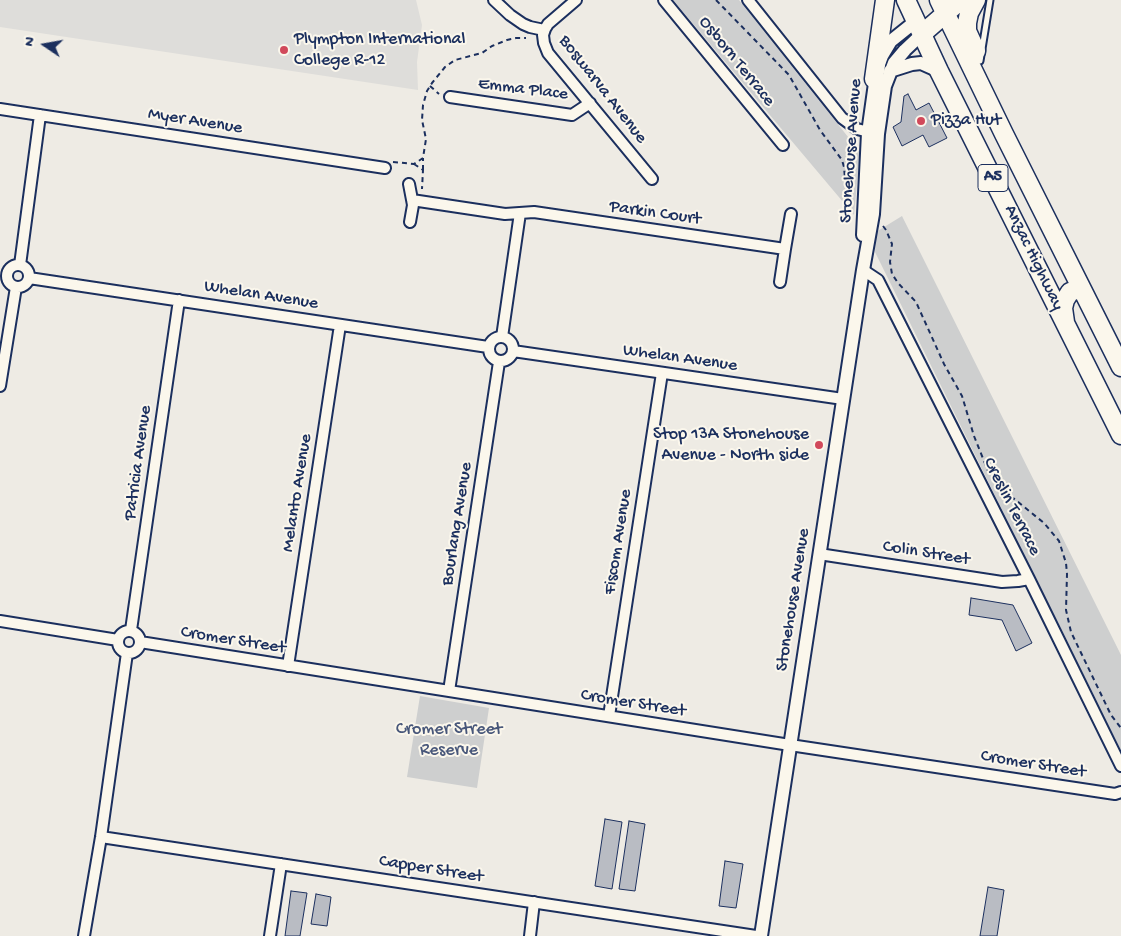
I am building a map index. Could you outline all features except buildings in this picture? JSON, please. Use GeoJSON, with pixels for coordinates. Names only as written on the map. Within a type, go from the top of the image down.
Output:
{"type":"FeatureCollection","features":[{"type":"Feature","properties":{"kind":"highway"},"geometry":{"type":"LineString","coordinates":[[882,75],[885,0]]}},
{"type":"Feature","properties":{"kind":"highway","name":"Anzac Highway"},"geometry":{"type":"LineString","coordinates":[[906,0],[1121,435]]}},
{"type":"Feature","properties":{"kind":"highway"},"geometry":{"type":"LineString","coordinates":[[919,27],[941,3],[961,0]]}},
{"type":"Feature","properties":{"kind":"highway"},"geometry":{"type":"LineString","coordinates":[[976,0],[969,13],[968,35],[1003,107],[1004,134]]}},
{"type":"Feature","properties":{"kind":"highway","name":"Anzac Highway"},"geometry":{"type":"LineString","coordinates":[[941,3],[1082,290],[1116,349],[1121,367]]}},
{"type":"Feature","properties":{"kind":"highway"},"geometry":{"type":"LineString","coordinates":[[1046,286],[1062,282],[1068,278],[1072,270]]}},
{"type":"Feature","properties":{"kind":"highway"},"geometry":{"type":"LineString","coordinates":[[1065,323],[1065,300],[1070,292],[1082,290]]}},
{"type":"Feature","properties":{"kind":"street"},"geometry":{"type":"LineString","coordinates":[[494,0],[522,24],[544,30]]}},
{"type":"Feature","properties":{"kind":"street","name":"Boswarva Avenue"},"geometry":{"type":"LineString","coordinates":[[576,0],[548,24],[544,30],[544,43],[548,53],[652,179]]}},
{"type":"Feature","properties":{"kind":"street","name":"Osborn Terrace"},"geometry":{"type":"LineString","coordinates":[[664,0],[783,145]]}},
{"type":"Feature","properties":{"kind":"street"},"geometry":{"type":"LineString","coordinates":[[748,0],[838,114],[851,126],[873,133]]}},
{"type":"Feature","properties":{"kind":"street","name":"Stonehouse Avenue"},"geometry":{"type":"LineString","coordinates":[[761,936],[862,270],[874,214],[873,133],[882,75],[879,62],[891,41],[919,27]]}},
{"type":"Feature","properties":{"kind":"street"},"geometry":{"type":"LineString","coordinates":[[882,75],[912,64],[921,63],[940,71]]}},
{"type":"Feature","properties":{"kind":"street","name":"Emma Place"},"geometry":{"type":"LineString","coordinates":[[450,97],[572,115],[590,103]]}},
{"type":"Feature","properties":{"kind":"street","name":"Myer Avenue"},"geometry":{"type":"LineString","coordinates":[[0,109],[386,168]]}},
{"type":"Feature","properties":{"kind":"street"},"geometry":{"type":"LineString","coordinates":[[20,265],[40,115]]}},
{"type":"Feature","properties":{"kind":"street"},"geometry":{"type":"LineString","coordinates":[[409,184],[417,201],[413,205],[410,222]]}},
{"type":"Feature","properties":{"kind":"street","name":"Parkin Court"},"geometry":{"type":"LineString","coordinates":[[417,201],[505,214],[534,212],[785,249]]}},
{"type":"Feature","properties":{"kind":"street"},"geometry":{"type":"LineString","coordinates":[[502,337],[520,213]]}},
{"type":"Feature","properties":{"kind":"street"},"geometry":{"type":"LineString","coordinates":[[780,282],[791,214]]}},
{"type":"Feature","properties":{"kind":"street"},"geometry":{"type":"LineString","coordinates":[[20,265],[27,271],[28,278],[23,286],[16,287],[8,282],[3,274],[12,267],[20,265]]}},
{"type":"Feature","properties":{"kind":"street","name":"Creslin Terrace"},"geometry":{"type":"LineString","coordinates":[[862,270],[878,280],[1121,766]]}},
{"type":"Feature","properties":{"kind":"street","name":"Whelan Avenue"},"geometry":{"type":"LineString","coordinates":[[28,278],[488,347]]}},
{"type":"Feature","properties":{"kind":"street"},"geometry":{"type":"LineString","coordinates":[[0,386],[16,287]]}},
{"type":"Feature","properties":{"kind":"street","name":"Patricia Avenue"},"geometry":{"type":"LineString","coordinates":[[131,630],[179,300]]}},
{"type":"Feature","properties":{"kind":"street","name":"Melanto Avenue"},"geometry":{"type":"LineString","coordinates":[[288,666],[340,325]]}},
{"type":"Feature","properties":{"kind":"street"},"geometry":{"type":"LineString","coordinates":[[495,338],[507,338],[513,346],[512,356],[504,362],[499,362],[491,357],[488,347],[495,338]]}},
{"type":"Feature","properties":{"kind":"street","name":"Whelan Avenue"},"geometry":{"type":"LineString","coordinates":[[513,351],[843,399]]}},
{"type":"Feature","properties":{"kind":"street","name":"Bourlang Avenue"},"geometry":{"type":"LineString","coordinates":[[449,691],[499,362]]}},
{"type":"Feature","properties":{"kind":"street","name":"Fiscom Avenue"},"geometry":{"type":"LineString","coordinates":[[610,716],[662,373]]}},
{"type":"Feature","properties":{"kind":"street","name":"Colin Street"},"geometry":{"type":"LineString","coordinates":[[819,554],[1002,582],[1029,579]]}},
{"type":"Feature","properties":{"kind":"street"},"geometry":{"type":"LineString","coordinates":[[0,621],[118,640]]}},
{"type":"Feature","properties":{"kind":"street"},"geometry":{"type":"LineString","coordinates":[[131,630],[138,635],[140,642],[136,650],[127,653],[120,648],[118,640],[122,632],[131,630]]}},
{"type":"Feature","properties":{"kind":"street","name":"Cromer Street"},"geometry":{"type":"LineString","coordinates":[[140,642],[790,745],[1115,794],[1121,792]]}},
{"type":"Feature","properties":{"kind":"street"},"geometry":{"type":"LineString","coordinates":[[84,936],[101,837],[127,653]]}},
{"type":"Feature","properties":{"kind":"street","name":"Capper Street"},"geometry":{"type":"LineString","coordinates":[[101,837],[756,936]]}},
{"type":"Feature","properties":{"kind":"street"},"geometry":{"type":"LineString","coordinates":[[270,936],[281,864]]}},
{"type":"Feature","properties":{"kind":"street"},"geometry":{"type":"LineString","coordinates":[[530,936],[534,902]]}},
{"type":"Feature","properties":{"kind":"lane"},"geometry":{"type":"LineString","coordinates":[[980,62],[990,0]]}},
{"type":"Feature","properties":{"kind":"path"},"geometry":{"type":"LineString","coordinates":[[716,0],[789,75],[820,130],[842,160],[849,188],[854,194]]}},
{"type":"Feature","properties":{"kind":"path"},"geometry":{"type":"LineString","coordinates":[[417,201],[423,170],[423,158]]}},
{"type":"Feature","properties":{"kind":"path"},"geometry":{"type":"LineString","coordinates":[[414,164],[423,170]]}},
{"type":"Feature","properties":{"kind":"path"},"geometry":{"type":"LineString","coordinates":[[879,222],[886,230],[892,244],[890,262],[892,274],[916,302],[944,364],[962,396],[974,436],[988,470],[1002,489],[1044,523],[1059,541],[1066,563],[1066,610],[1071,632],[1111,715],[1121,728]]}},
{"type":"Feature","properties":{"kind":"shaded area","name":"Plympton International College R-12"},"geometry":{"type":"Polygon","coordinates":[[[0,0],[416,0],[422,25],[417,62],[418,90],[0,27],[0,0]]]}},
{"type":"Feature","properties":{"kind":"green space"},"geometry":{"type":"Polygon","coordinates":[[[673,0],[739,0],[860,152],[854,215],[673,0]]]}},
{"type":"Feature","properties":{"kind":"green space"},"geometry":{"type":"Polygon","coordinates":[[[902,216],[1121,655],[1121,751],[875,252],[876,232],[902,216]]]}},
{"type":"Feature","properties":{"kind":"green space","name":"Cromer Street Reserve"},"geometry":{"type":"Polygon","coordinates":[[[420,696],[489,708],[477,788],[407,777],[420,696]]]}},
{"type":"Feature","properties":{"kind":"place","name":"Plympton International College R-12"},"geometry":{"type":"Point","coordinates":[284,50]}},
{"type":"Feature","properties":{"kind":"place","name":"Pizza Hut"},"geometry":{"type":"Point","coordinates":[921,121]}},
{"type":"Feature","properties":{"kind":"place","name":"Stop 13A Stonehouse Avenue - North side"},"geometry":{"type":"Point","coordinates":[819,445]}}]}
